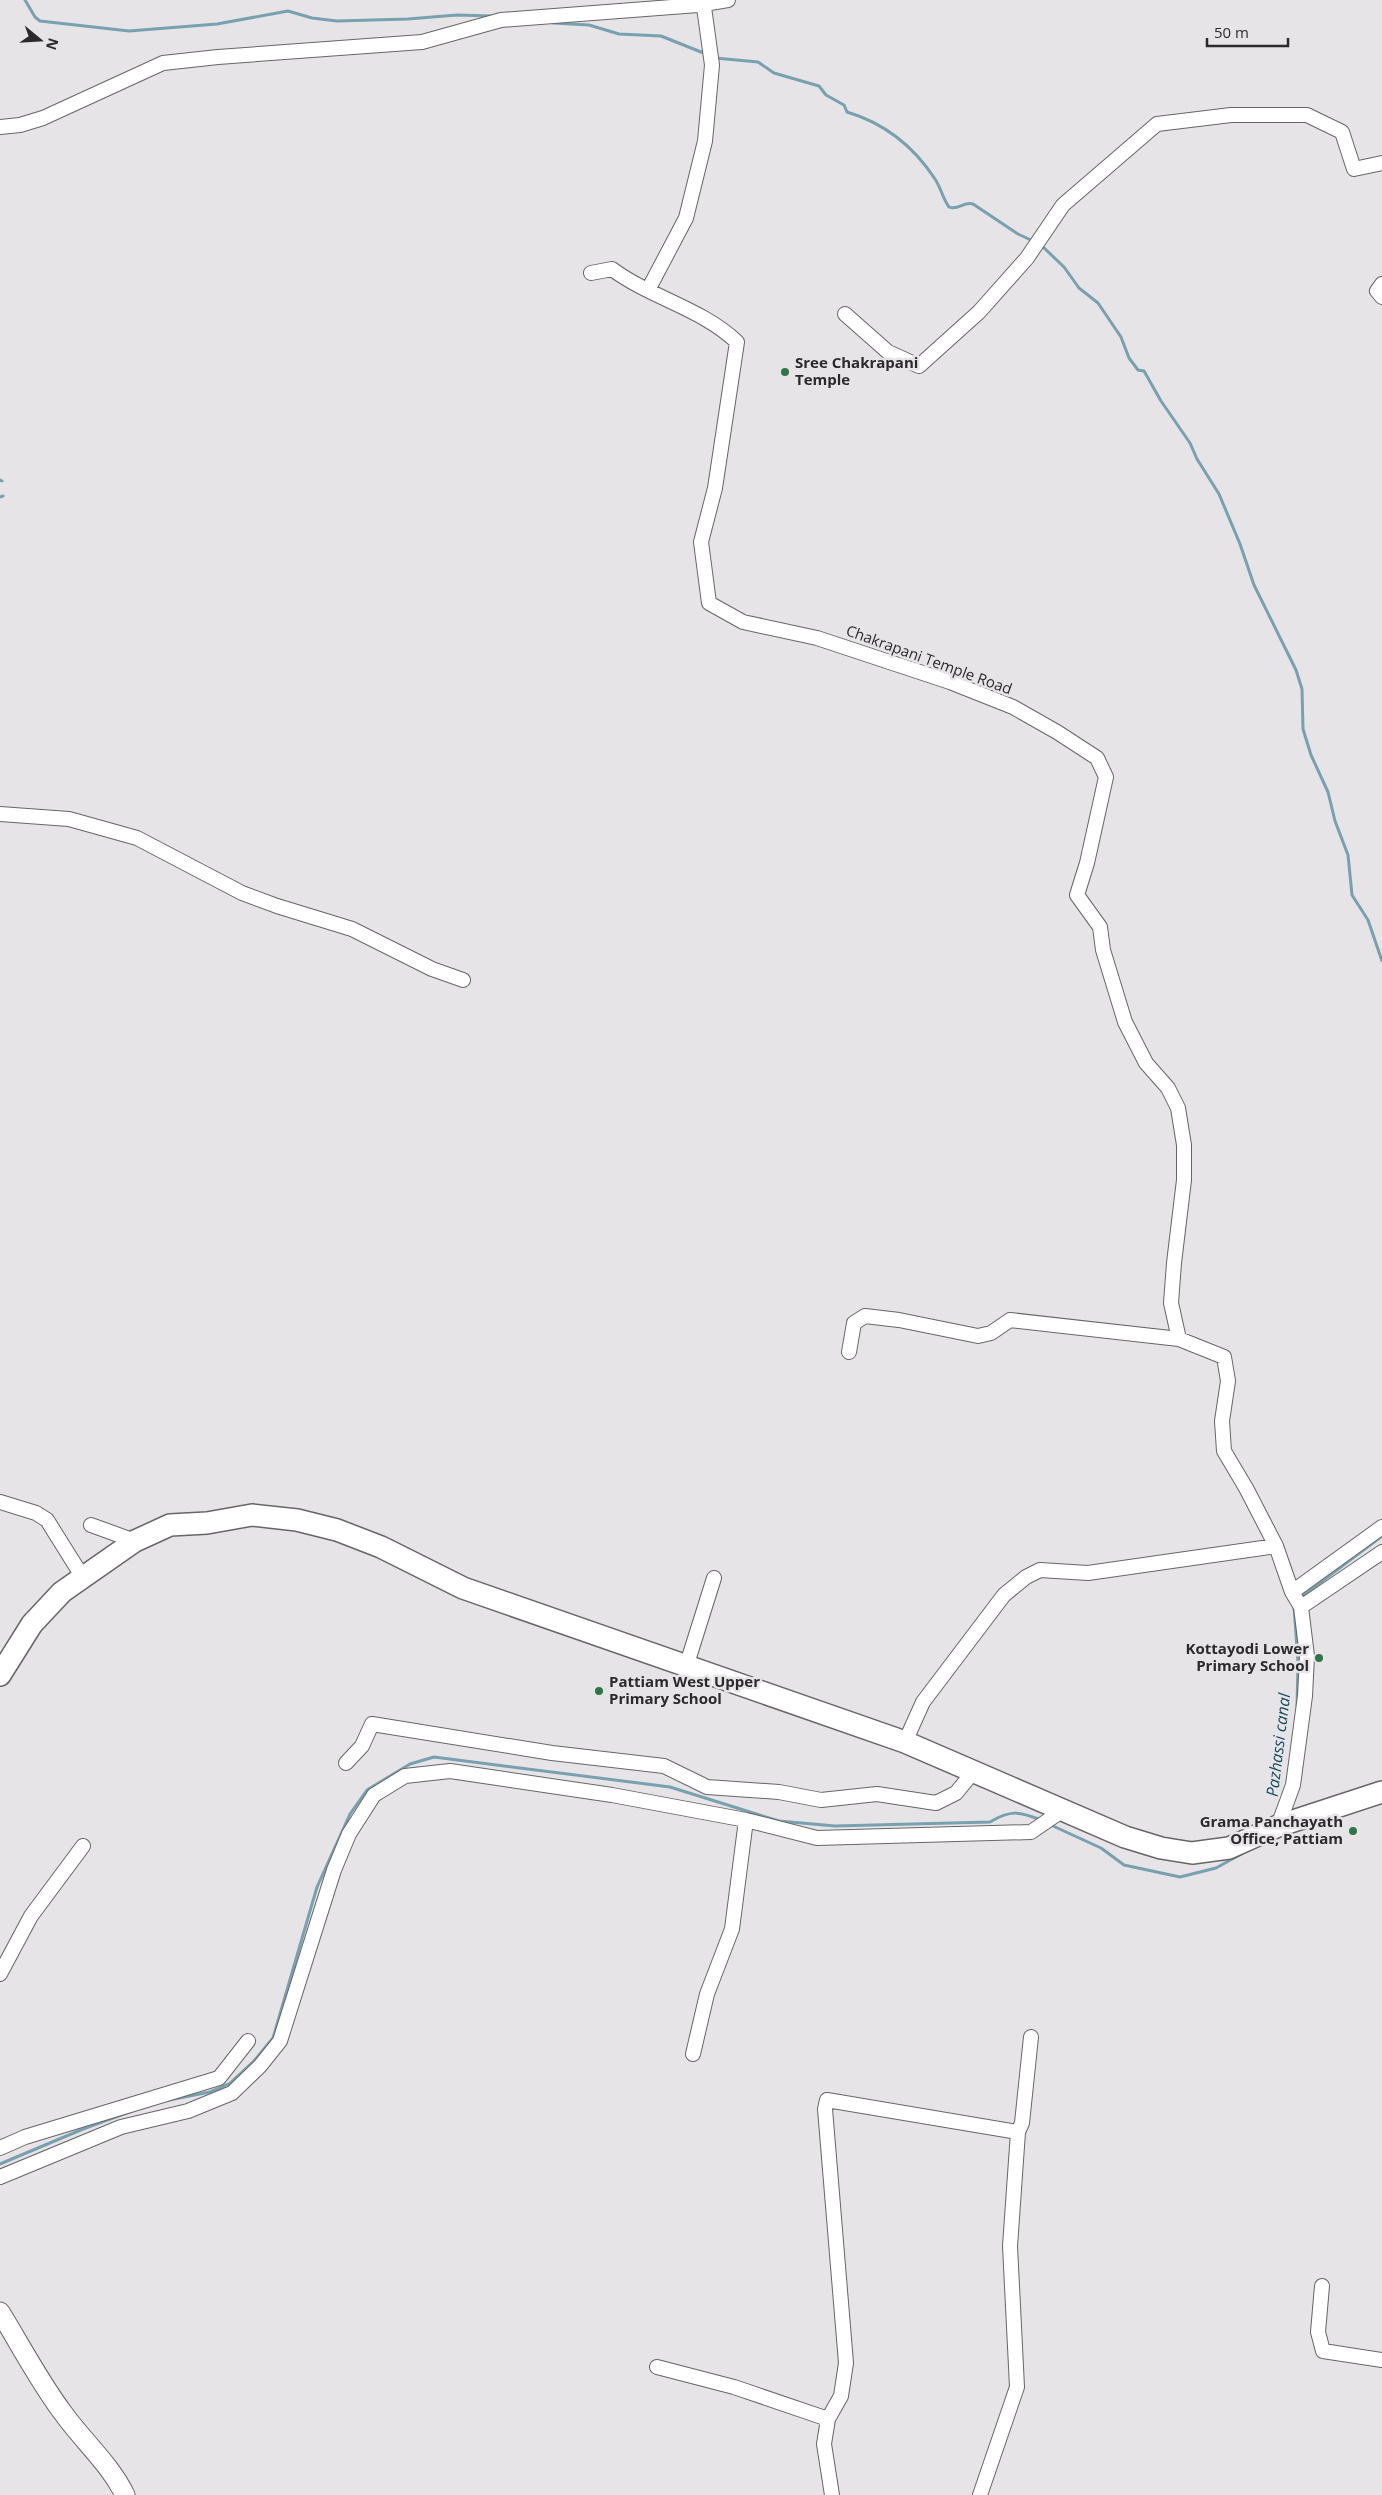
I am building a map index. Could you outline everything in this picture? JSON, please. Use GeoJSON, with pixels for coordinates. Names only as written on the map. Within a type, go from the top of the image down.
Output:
{"type":"FeatureCollection","features":[{"type":"Feature","properties":{"kind":"main road"},"geometry":{"type":"LineString","coordinates":[[0,1675],[32,1624],[62,1592],[134,1540],[170,1525],[207,1523],[252,1516],[297,1520],[337,1530],[381,1547],[463,1588],[635,1646],[686,1667],[905,1742],[1125,1837],[1161,1848],[1192,1853],[1229,1848],[1278,1826],[1382,1792]]}},
{"type":"Feature","properties":{"kind":"street"},"geometry":{"type":"LineString","coordinates":[[0,128],[43,118],[163,63],[218,57],[422,42],[501,20],[728,0]]}},
{"type":"Feature","properties":{"kind":"street"},"geometry":{"type":"LineString","coordinates":[[648,290],[686,218],[705,141],[712,65],[703,2]]}},
{"type":"Feature","properties":{"kind":"street"},"geometry":{"type":"LineString","coordinates":[[845,314],[888,352],[919,366],[980,312],[1026,258],[1063,205],[1157,124],[1231,115],[1307,115],[1342,132],[1354,169],[1382,163]]}},
{"type":"Feature","properties":{"kind":"street","name":"Chakrapani Temple Road"},"geometry":{"type":"LineString","coordinates":[[591,273],[612,270],[629,282],[722,328],[737,342],[715,488],[701,542],[709,603],[743,622],[826,640],[950,682],[1013,707],[1097,758],[1106,777],[1090,854],[1077,896],[1100,927],[1103,950],[1125,1022],[1146,1062],[1168,1088],[1178,1108],[1184,1145],[1184,1180],[1171,1303],[1179,1338]]}},
{"type":"Feature","properties":{"kind":"street"},"geometry":{"type":"LineString","coordinates":[[1382,284],[1377,291],[1382,297]]}},
{"type":"Feature","properties":{"kind":"street"},"geometry":{"type":"LineString","coordinates":[[0,814],[69,819],[137,838],[242,892],[277,906],[352,929],[432,970],[463,980]]}},
{"type":"Feature","properties":{"kind":"street"},"geometry":{"type":"LineString","coordinates":[[849,1352],[854,1323],[865,1316],[899,1320],[978,1336],[991,1333],[1010,1320],[1179,1338],[1224,1357],[1228,1380],[1222,1421],[1224,1451],[1246,1488],[1276,1546],[1292,1592],[1301,1606],[1306,1656],[1305,1696],[1293,1785],[1278,1826]]}},
{"type":"Feature","properties":{"kind":"street"},"geometry":{"type":"LineString","coordinates":[[0,1502],[36,1513],[47,1520],[82,1576]]}},
{"type":"Feature","properties":{"kind":"street"},"geometry":{"type":"LineString","coordinates":[[91,1525],[134,1540]]}},
{"type":"Feature","properties":{"kind":"street"},"geometry":{"type":"LineString","coordinates":[[1292,1592],[1382,1527]]}},
{"type":"Feature","properties":{"kind":"street"},"geometry":{"type":"LineString","coordinates":[[905,1742],[922,1702],[1004,1595],[1026,1577],[1040,1570],[1088,1573],[1276,1546]]}},
{"type":"Feature","properties":{"kind":"street"},"geometry":{"type":"LineString","coordinates":[[1301,1606],[1382,1552]]}},
{"type":"Feature","properties":{"kind":"street"},"geometry":{"type":"LineString","coordinates":[[686,1667],[714,1578]]}},
{"type":"Feature","properties":{"kind":"street"},"geometry":{"type":"LineString","coordinates":[[346,1763],[362,1746],[372,1724],[552,1753],[664,1766],[708,1787],[779,1792],[821,1800],[877,1794],[936,1803],[956,1794],[974,1771]]}},
{"type":"Feature","properties":{"kind":"street"},"geometry":{"type":"LineString","coordinates":[[0,2177],[121,2127],[188,2111],[232,2093],[260,2066],[280,2041],[334,1870],[349,1834],[374,1795],[405,1776],[450,1770],[612,1795],[746,1820],[817,1838],[1031,1832],[1063,1810]]}},
{"type":"Feature","properties":{"kind":"street"},"geometry":{"type":"LineString","coordinates":[[693,2054],[707,1994],[732,1929],[746,1820]]}},
{"type":"Feature","properties":{"kind":"street"},"geometry":{"type":"LineString","coordinates":[[0,1974],[31,1916],[83,1846]]}},
{"type":"Feature","properties":{"kind":"street"},"geometry":{"type":"LineString","coordinates":[[980,2495],[1017,2387],[1010,2246],[1018,2132],[1022,2123],[1031,2037]]}},
{"type":"Feature","properties":{"kind":"street"},"geometry":{"type":"LineString","coordinates":[[0,2148],[24,2137],[219,2078],[248,2041]]}},
{"type":"Feature","properties":{"kind":"street"},"geometry":{"type":"LineString","coordinates":[[832,2495],[824,2444],[828,2419],[842,2396],[846,2363],[825,2110],[827,2100],[1018,2132]]}},
{"type":"Feature","properties":{"kind":"street"},"geometry":{"type":"LineString","coordinates":[[1322,2286],[1318,2332],[1323,2350],[1382,2360]]}},
{"type":"Feature","properties":{"kind":"street"},"geometry":{"type":"LineString","coordinates":[[0,2312],[35,2373],[62,2413],[105,2463],[125,2495]]}},
{"type":"Feature","properties":{"kind":"street"},"geometry":{"type":"LineString","coordinates":[[657,2368],[734,2387],[828,2419]]}},
{"type":"Feature","properties":{"kind":"waterway"},"geometry":{"type":"LineString","coordinates":[[25,0],[35,17],[40,21],[129,31],[217,24],[288,11],[312,18],[337,21],[408,19],[457,15],[492,16]]}},
{"type":"Feature","properties":{"kind":"waterway"},"geometry":{"type":"LineString","coordinates":[[553,23],[589,25],[619,34],[661,36],[706,54]]}},
{"type":"Feature","properties":{"kind":"waterway"},"geometry":{"type":"LineString","coordinates":[[715,58],[758,62],[774,73],[819,86],[826,95],[844,105],[847,112],[886,130],[908,147],[927,167],[949,207],[955,208],[970,203],[973,204],[1018,234],[1033,241]]}},
{"type":"Feature","properties":{"kind":"waterway"},"geometry":{"type":"LineString","coordinates":[[1041,245],[1064,267],[1079,288],[1098,303],[1121,337],[1129,358],[1138,370],[1144,371],[1161,401],[1190,443],[1197,459],[1219,494],[1240,544],[1254,585],[1296,670],[1302,689],[1303,729],[1311,755],[1328,792],[1335,821],[1348,855],[1352,895],[1368,920],[1382,961]]}},
{"type":"Feature","properties":{"kind":"waterway"},"geometry":{"type":"LineString","coordinates":[[1301,1597],[1382,1536]]}},
{"type":"Feature","properties":{"kind":"waterway","name":"Pazhassi canal"},"geometry":{"type":"LineString","coordinates":[[1294,1607],[1298,1662],[1297,1706]]}},
{"type":"Feature","properties":{"kind":"waterway"},"geometry":{"type":"LineString","coordinates":[[164,2101],[210,2092],[229,2084],[254,2061],[273,2038],[317,1887],[350,1814],[367,1790],[410,1764],[434,1757],[670,1787],[779,1821],[835,1826],[990,1822],[1003,1815],[1015,1813],[1041,1820]]}},
{"type":"Feature","properties":{"kind":"waterway","name":"Pazhassi canal"},"geometry":{"type":"LineString","coordinates":[[1053,1826],[1101,1848],[1124,1865],[1180,1877],[1216,1868],[1243,1853]]}},
{"type":"Feature","properties":{"kind":"waterway"},"geometry":{"type":"LineString","coordinates":[[0,2164],[83,2129],[132,2111]]}},
{"type":"Feature","properties":{"kind":"place","name":"Sree Chakrapani Temple"},"geometry":{"type":"Point","coordinates":[785,372]}},
{"type":"Feature","properties":{"kind":"place","name":"Kottayodi Lower Primary School"},"geometry":{"type":"Point","coordinates":[1319,1658]}},
{"type":"Feature","properties":{"kind":"place","name":"Pattiam West Upper Primary School"},"geometry":{"type":"Point","coordinates":[599,1691]}},
{"type":"Feature","properties":{"kind":"place","name":"Grama Panchayath Office, Pattiam"},"geometry":{"type":"Point","coordinates":[1353,1831]}}]}
